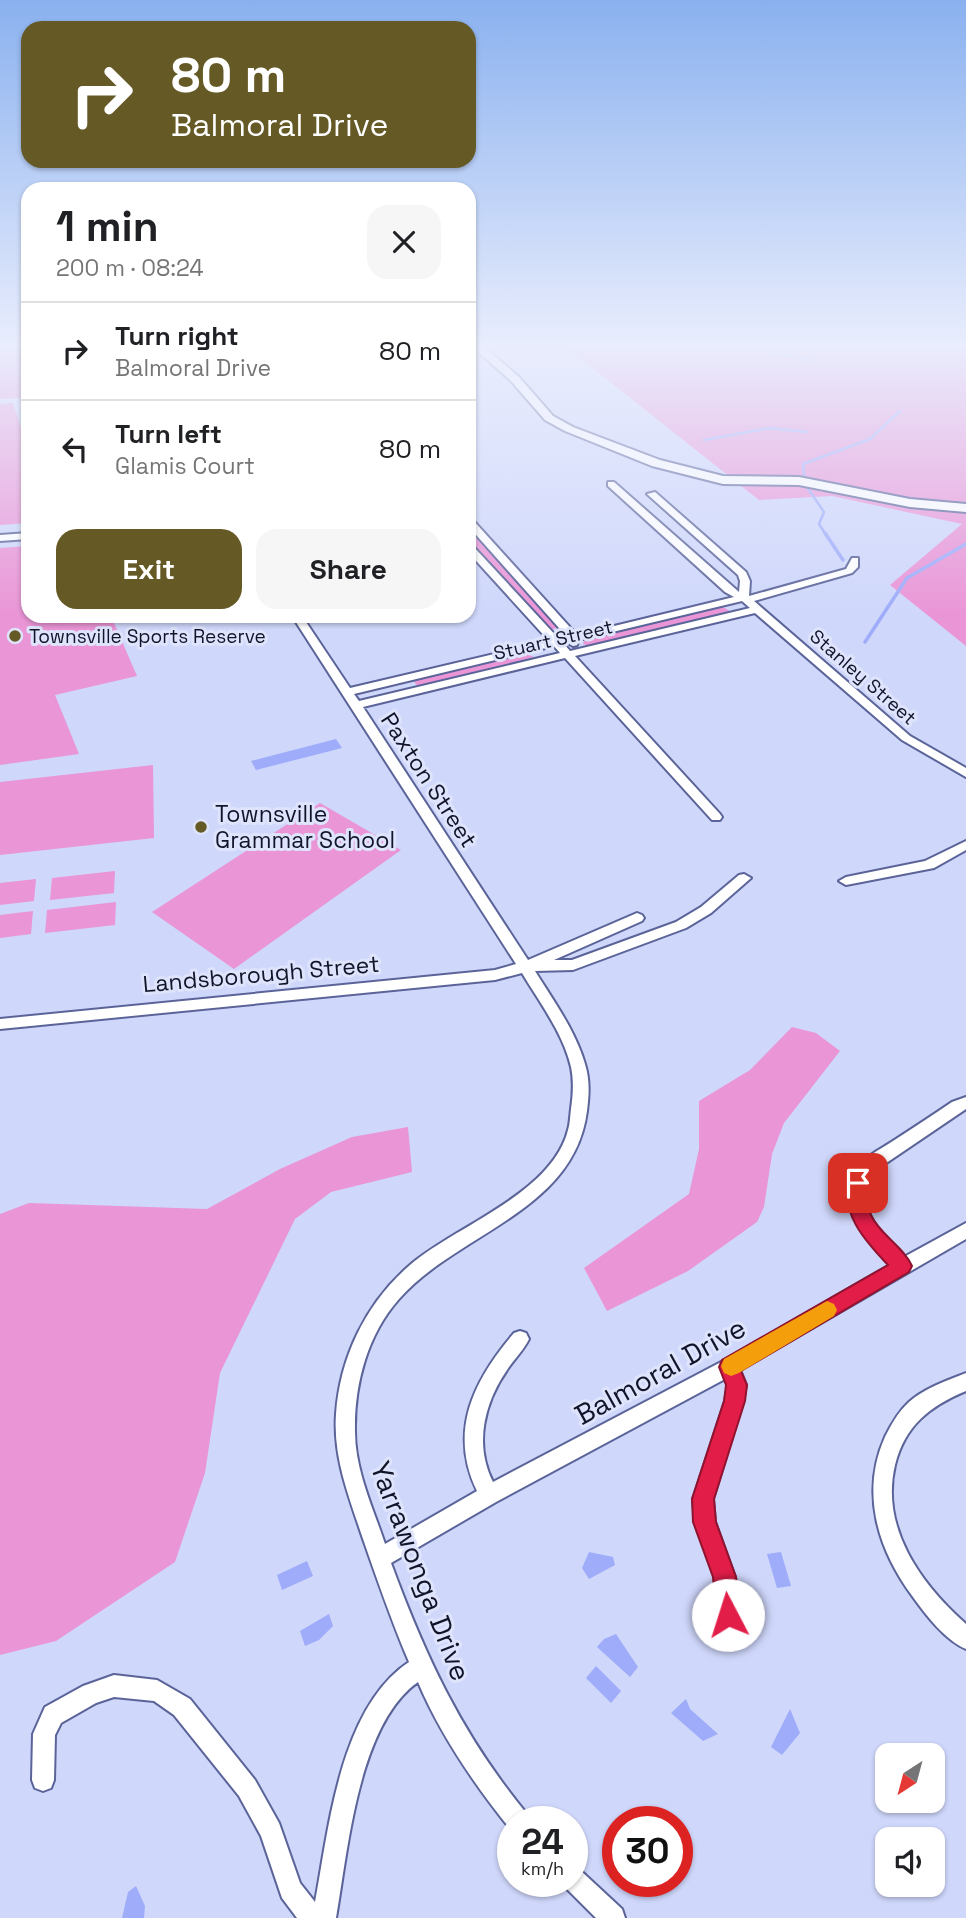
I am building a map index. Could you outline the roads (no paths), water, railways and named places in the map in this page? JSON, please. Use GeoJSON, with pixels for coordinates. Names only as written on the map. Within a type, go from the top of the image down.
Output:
{"type":"FeatureCollection","features":[{"type":"Feature","properties":{"kind":"main road"},"geometry":{"type":"LineString","coordinates":[[588,437],[656,463],[705,477],[723,480],[799,481],[910,503],[966,508]]}},
{"type":"Feature","properties":{"kind":"street","name":"Stanley Street"},"geometry":{"type":"LineString","coordinates":[[611,484],[729,590],[758,609],[906,738],[966,773]]}},
{"type":"Feature","properties":{"kind":"street"},"geometry":{"type":"LineString","coordinates":[[652,494],[742,574],[745,580],[745,599]]}},
{"type":"Feature","properties":{"kind":"street"},"geometry":{"type":"LineString","coordinates":[[476,529],[574,638],[569,653]]}},
{"type":"Feature","properties":{"kind":"street"},"geometry":{"type":"LineString","coordinates":[[0,538],[21,536]]}},
{"type":"Feature","properties":{"kind":"street"},"geometry":{"type":"LineString","coordinates":[[476,555],[555,643],[569,653],[716,817]]}},
{"type":"Feature","properties":{"kind":"street","name":"Stuart Street"},"geometry":{"type":"LineString","coordinates":[[348,692],[745,599],[849,571],[855,560]]}},
{"type":"Feature","properties":{"kind":"street","name":"Stuart Street"},"geometry":{"type":"LineString","coordinates":[[356,705],[758,609]]}},
{"type":"Feature","properties":{"kind":"street","name":"Paxton Street"},"geometry":{"type":"LineString","coordinates":[[303,623],[526,967]]}},
{"type":"Feature","properties":{"kind":"street"},"geometry":{"type":"LineString","coordinates":[[846,881],[929,865],[966,845]]}},
{"type":"Feature","properties":{"kind":"street","name":"Landsborough Street"},"geometry":{"type":"LineString","coordinates":[[526,967],[573,965],[681,925],[706,910],[744,878]]}},
{"type":"Feature","properties":{"kind":"street","name":"Landsborough Street"},"geometry":{"type":"LineString","coordinates":[[0,1024],[493,975],[526,967],[637,918]]}},
{"type":"Feature","properties":{"kind":"street","name":"Yarrawonga Drive"},"geometry":{"type":"LineString","coordinates":[[507,1806],[459,1742],[421,1667],[380,1558],[348,1460],[345,1435],[346,1399],[363,1340],[393,1293],[411,1273],[434,1255],[517,1207],[540,1186],[572,1143],[581,1100],[576,1058],[567,1035],[526,967]]}},
{"type":"Feature","properties":{"kind":"street"},"geometry":{"type":"LineString","coordinates":[[902,1266],[875,1238],[863,1219],[856,1200],[858,1183],[867,1167],[966,1103]]}},
{"type":"Feature","properties":{"kind":"street","name":"Balmoral Drive"},"geometry":{"type":"LineString","coordinates":[[380,1558],[489,1495],[729,1367],[966,1230]]}},
{"type":"Feature","properties":{"kind":"street"},"geometry":{"type":"LineString","coordinates":[[489,1495],[475,1460],[474,1422],[485,1385],[520,1339]]}},
{"type":"Feature","properties":{"kind":"street"},"geometry":{"type":"LineString","coordinates":[[728,1615],[724,1577],[705,1522],[703,1499],[734,1401],[737,1385],[729,1367]]}},
{"type":"Feature","properties":{"kind":"street"},"geometry":{"type":"LineString","coordinates":[[966,1382],[942,1391],[912,1411],[893,1440],[879,1489],[885,1521],[900,1560],[937,1613],[966,1638]]}},
{"type":"Feature","properties":{"kind":"street"},"geometry":{"type":"LineString","coordinates":[[324,1918],[356,1759],[374,1718],[399,1683],[421,1667]]}},
{"type":"Feature","properties":{"kind":"street"},"geometry":{"type":"LineString","coordinates":[[43,1780],[44,1734],[53,1715],[91,1694],[114,1686],[157,1691],[182,1707],[247,1788],[271,1831],[290,1890],[312,1918]]}},
{"type":"Feature","properties":{"kind":"street"},"geometry":{"type":"LineString","coordinates":[[588,1894],[613,1918]]}},
{"type":"Feature","properties":{"kind":"water"},"geometry":{"type":"Polygon","coordinates":[[[336,739],[342,748],[256,770],[251,761],[336,739]]]}},
{"type":"Feature","properties":{"kind":"water"},"geometry":{"type":"Polygon","coordinates":[[[589,1552],[613,1557],[615,1565],[589,1579],[582,1568],[589,1552]]]}},
{"type":"Feature","properties":{"kind":"water"},"geometry":{"type":"Polygon","coordinates":[[[781,1552],[791,1586],[777,1588],[767,1554],[781,1552]]]}},
{"type":"Feature","properties":{"kind":"water"},"geometry":{"type":"Polygon","coordinates":[[[307,1561],[313,1576],[282,1590],[277,1575],[307,1561]]]}},
{"type":"Feature","properties":{"kind":"water"},"geometry":{"type":"Polygon","coordinates":[[[329,1614],[333,1626],[319,1640],[305,1646],[300,1631],[329,1614]]]}},
{"type":"Feature","properties":{"kind":"water"},"geometry":{"type":"Polygon","coordinates":[[[616,1634],[638,1667],[630,1677],[597,1647],[604,1639],[616,1634]]]}},
{"type":"Feature","properties":{"kind":"water"},"geometry":{"type":"Polygon","coordinates":[[[596,1666],[621,1691],[611,1703],[586,1678],[596,1666]]]}},
{"type":"Feature","properties":{"kind":"water"},"geometry":{"type":"Polygon","coordinates":[[[686,1699],[690,1709],[718,1734],[703,1741],[671,1713],[686,1699]]]}},
{"type":"Feature","properties":{"kind":"water"},"geometry":{"type":"Polygon","coordinates":[[[790,1709],[800,1733],[782,1755],[771,1747],[790,1709]]]}},
{"type":"Feature","properties":{"kind":"water"},"geometry":{"type":"Polygon","coordinates":[[[136,1886],[145,1906],[144,1918],[122,1918],[128,1892],[136,1886]]]}},
{"type":"Feature","properties":{"kind":"waterway"},"geometry":{"type":"LineString","coordinates":[[704,440],[723,437]]}},
{"type":"Feature","properties":{"kind":"waterway"},"geometry":{"type":"LineString","coordinates":[[826,535],[819,524],[824,512],[805,484],[803,464],[873,437]]}},
{"type":"Feature","properties":{"kind":"waterway"},"geometry":{"type":"LineString","coordinates":[[825,533],[843,560]]}},
{"type":"Feature","properties":{"kind":"waterway"},"geometry":{"type":"LineString","coordinates":[[865,642],[907,578],[966,544]]}},
{"type":"Feature","properties":{"kind":"place","name":"Townsville Sports Reserve"},"geometry":{"type":"Point","coordinates":[15,636]}},
{"type":"Feature","properties":{"kind":"place","name":"Townsville Grammar School"},"geometry":{"type":"Point","coordinates":[201,827]}}]}
